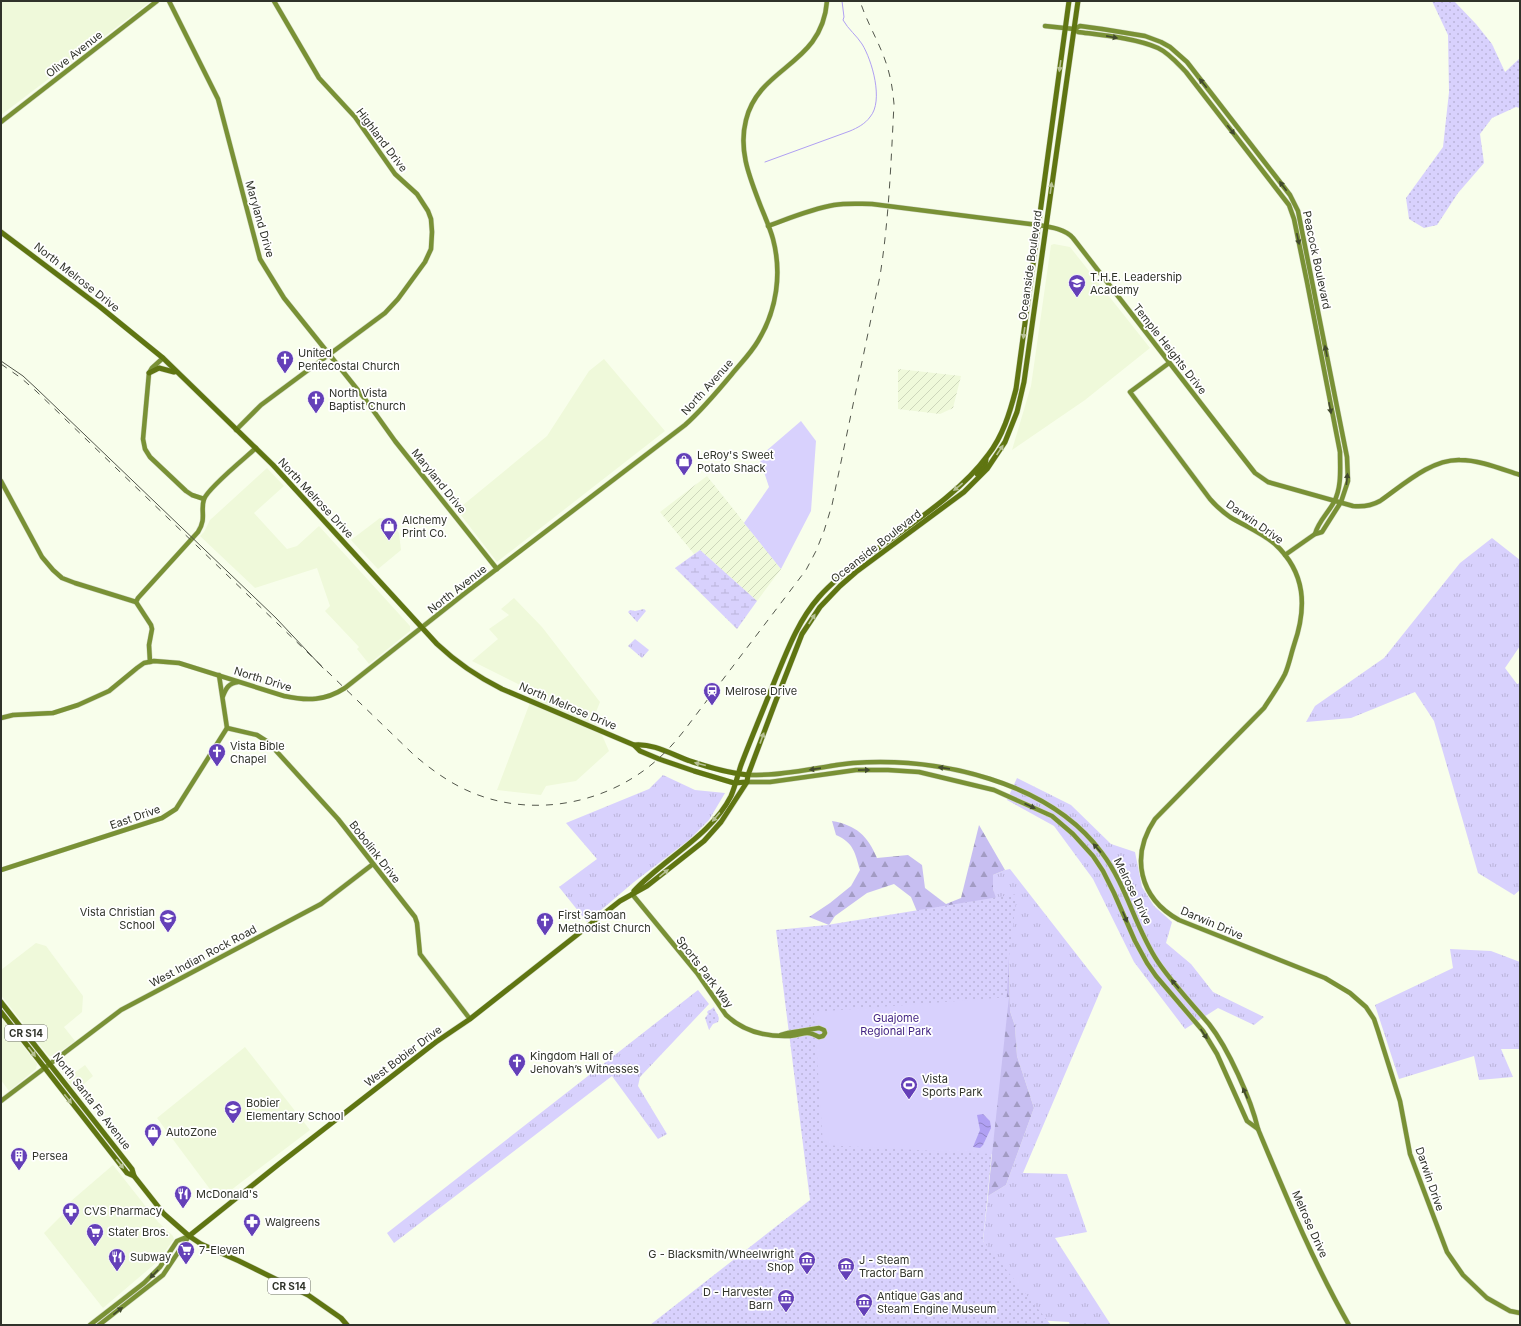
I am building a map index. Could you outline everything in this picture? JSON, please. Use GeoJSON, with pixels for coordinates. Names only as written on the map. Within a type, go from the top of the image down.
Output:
{"type":"FeatureCollection","features":[{"type":"Feature","properties":{"kind":"main road","name":"Oceanside Boulevard"},"geometry":{"type":"LineString","coordinates":[[632,894],[643,881],[693,840],[714,820],[731,795],[734,783],[794,633],[804,616],[819,597],[836,580],[940,502],[969,478],[986,458],[1004,427],[1012,408],[1016,389],[1069,1]]}},
{"type":"Feature","properties":{"kind":"main road","name":"Oceanside Boulevard"},"geometry":{"type":"LineString","coordinates":[[632,894],[647,886],[704,841],[721,822],[747,782],[748,775],[802,634],[820,607],[856,572],[973,484],[987,469],[1005,442],[1017,412],[1024,382],[1078,1]]}},
{"type":"Feature","properties":{"kind":"main road","name":"North Melrose Drive"},"geometry":{"type":"LineString","coordinates":[[1,232],[99,306],[163,358],[273,465],[421,628],[452,658],[486,681],[634,745],[640,751],[658,759],[694,772],[734,783]]}},
{"type":"Feature","properties":{"kind":"main road"},"geometry":{"type":"LineString","coordinates":[[149,373],[159,368],[177,373]]}},
{"type":"Feature","properties":{"kind":"main road"},"geometry":{"type":"LineString","coordinates":[[973,484],[975,477],[984,466],[986,458]]}},
{"type":"Feature","properties":{"kind":"main road"},"geometry":{"type":"LineString","coordinates":[[775,703],[774,698],[784,672],[780,667]]}},
{"type":"Feature","properties":{"kind":"main road","name":"North Melrose Drive"},"geometry":{"type":"LineString","coordinates":[[634,745],[645,744],[695,763],[738,774]]}},
{"type":"Feature","properties":{"kind":"main road","name":"Melrose Drive"},"geometry":{"type":"LineString","coordinates":[[738,774],[748,775]]}},
{"type":"Feature","properties":{"kind":"main road","name":"Melrose Drive"},"geometry":{"type":"LineString","coordinates":[[734,783],[747,782]]}},
{"type":"Feature","properties":{"kind":"main road","name":"West Bobier Drive"},"geometry":{"type":"LineString","coordinates":[[189,1236],[436,1042],[470,1020],[632,894]]}},
{"type":"Feature","properties":{"kind":"main road","name":"North Santa Fe Avenue"},"geometry":{"type":"LineString","coordinates":[[1,1002],[113,1144],[132,1169],[134,1176],[164,1214],[189,1236],[201,1244],[239,1260],[317,1301],[341,1318],[347,1325]]}},
{"type":"Feature","properties":{"kind":"main road","name":"North Santa Fe Avenue"},"geometry":{"type":"LineString","coordinates":[[1,1012],[127,1173],[134,1176]]}},
{"type":"Feature","properties":{"kind":"main road"},"geometry":{"type":"LineString","coordinates":[[78,1111],[82,1110],[90,1119],[94,1121]]}},
{"type":"Feature","properties":{"kind":"main road"},"geometry":{"type":"LineString","coordinates":[[108,1148],[113,1144]]}},
{"type":"Feature","properties":{"kind":"street","name":"Olive Avenue"},"geometry":{"type":"LineString","coordinates":[[1,122],[157,1]]}},
{"type":"Feature","properties":{"kind":"street","name":"Maryland Drive"},"geometry":{"type":"LineString","coordinates":[[169,1],[218,99],[260,259],[284,298],[329,353],[365,399],[395,441],[497,569]]}},
{"type":"Feature","properties":{"kind":"street","name":"Highland Drive"},"geometry":{"type":"LineString","coordinates":[[236,430],[261,405],[329,353],[374,323],[398,299],[425,262],[431,249],[431,219],[423,201],[395,174],[355,117],[319,78],[274,1]]}},
{"type":"Feature","properties":{"kind":"street","name":"North Avenue"},"geometry":{"type":"LineString","coordinates":[[365,672],[685,425],[700,411],[758,341],[766,324],[776,292],[778,274],[776,253],[745,160],[742,136],[746,118],[752,103],[760,91],[768,82],[808,49],[814,40],[823,21],[827,1]]}},
{"type":"Feature","properties":{"kind":"street","name":"Peacock Boulevard"},"geometry":{"type":"LineString","coordinates":[[1045,26],[1074,29],[1078,32],[1139,42],[1158,48],[1167,53],[1186,72],[1289,205],[1294,219],[1340,452],[1341,475],[1335,500],[1316,529],[1315,534]]}},
{"type":"Feature","properties":{"kind":"street","name":"Peacock Boulevard"},"geometry":{"type":"LineString","coordinates":[[1074,29],[1080,26],[1102,28],[1145,36],[1170,47],[1187,62],[1290,196],[1298,211],[1347,457],[1348,481],[1341,502],[1322,532],[1315,534],[1285,555]]}},
{"type":"Feature","properties":{"kind":"street","name":"Temple Heights Drive"},"geometry":{"type":"LineString","coordinates":[[768,226],[812,210],[845,204],[888,206],[1046,227],[1069,234],[1254,473],[1268,482],[1357,506],[1372,505],[1380,501],[1428,468],[1441,462],[1460,460],[1475,462],[1520,475]]}},
{"type":"Feature","properties":{"kind":"street"},"geometry":{"type":"LineString","coordinates":[[163,358],[152,368],[149,373],[143,439],[145,449],[150,457],[186,491],[192,495],[204,499]]}},
{"type":"Feature","properties":{"kind":"street","name":"Darwin Drive"},"geometry":{"type":"LineString","coordinates":[[1169,363],[1130,392],[1210,499],[1230,517],[1264,536],[1285,555],[1293,567],[1299,581],[1303,600],[1300,628],[1285,673],[1264,708],[1154,819],[1149,827],[1145,835],[1140,856],[1141,871],[1146,886],[1152,898],[1162,909],[1179,920],[1325,978],[1350,993],[1366,1007],[1374,1019],[1400,1101],[1410,1154],[1447,1252],[1463,1275],[1487,1298],[1510,1311],[1520,1313]]}},
{"type":"Feature","properties":{"kind":"street"},"geometry":{"type":"LineString","coordinates":[[136,602],[145,589],[198,532],[204,519],[204,499],[210,489],[256,448]]}},
{"type":"Feature","properties":{"kind":"street"},"geometry":{"type":"LineString","coordinates":[[1,482],[42,557],[53,570],[62,578],[74,583],[136,602],[152,628],[149,645],[150,662],[144,663],[109,691],[78,705],[53,713],[14,715],[1,718]]}},
{"type":"Feature","properties":{"kind":"street","name":"North Drive"},"geometry":{"type":"LineString","coordinates":[[150,662],[167,661],[179,663],[284,696],[306,700],[318,699],[336,694],[365,672]]}},
{"type":"Feature","properties":{"kind":"street"},"geometry":{"type":"LineString","coordinates":[[219,675],[227,728]]}},
{"type":"Feature","properties":{"kind":"street"},"geometry":{"type":"LineString","coordinates":[[222,698],[226,688],[234,683],[240,682]]}},
{"type":"Feature","properties":{"kind":"street","name":"Bobolink Drive"},"geometry":{"type":"LineString","coordinates":[[227,728],[257,735],[268,742],[338,820],[415,917],[419,936],[419,949],[422,958],[470,1020]]}},
{"type":"Feature","properties":{"kind":"street","name":"East Drive"},"geometry":{"type":"LineString","coordinates":[[1,870],[162,818],[172,813],[227,728]]}},
{"type":"Feature","properties":{"kind":"street","name":"Melrose Drive"},"geometry":{"type":"LineString","coordinates":[[748,775],[782,774],[853,763],[918,765],[959,771],[997,782],[1032,796],[1059,810],[1081,829],[1101,852],[1123,889],[1144,937],[1156,959],[1164,971],[1211,1026],[1226,1050],[1255,1116],[1258,1129],[1315,1263],[1349,1325]]}},
{"type":"Feature","properties":{"kind":"street","name":"Melrose Drive"},"geometry":{"type":"LineString","coordinates":[[747,782],[770,782],[856,770],[919,772],[994,790],[1052,816],[1073,834],[1093,856],[1103,871],[1114,892],[1135,941],[1148,963],[1156,976],[1202,1031],[1220,1060],[1247,1121],[1258,1129]]}},
{"type":"Feature","properties":{"kind":"street","name":"West Indian Rock Road"},"geometry":{"type":"LineString","coordinates":[[1,1101],[121,1010],[321,904],[373,864]]}},
{"type":"Feature","properties":{"kind":"street","name":"Sports Park Way"},"geometry":{"type":"LineString","coordinates":[[632,894],[697,973],[726,1015],[742,1026],[756,1032],[769,1035],[789,1036],[812,1033],[819,1037],[823,1036],[825,1033],[824,1030],[819,1028],[781,1035]]}},
{"type":"Feature","properties":{"kind":"street"},"geometry":{"type":"LineString","coordinates":[[90,1325],[144,1283],[160,1267],[177,1242],[189,1236]]}},
{"type":"Feature","properties":{"kind":"street"},"geometry":{"type":"LineString","coordinates":[[98,1319],[101,1325],[163,1275],[189,1236]]}},
{"type":"Feature","properties":{"kind":"shaded area"},"geometry":{"type":"Polygon","coordinates":[[[1,1],[151,1],[1,115],[1,1]]]}},
{"type":"Feature","properties":{"kind":"shaded area","name":"T.H.E. Leadership Academy"},"geometry":{"type":"Polygon","coordinates":[[[1054,244],[1070,247],[1150,348],[1085,400],[1012,450],[1031,386],[1051,245],[1054,244]]]}},
{"type":"Feature","properties":{"kind":"shaded area"},"geometry":{"type":"Polygon","coordinates":[[[604,359],[665,431],[497,562],[457,510],[547,436],[589,371],[604,359]]]}},
{"type":"Feature","properties":{"kind":"shaded area"},"geometry":{"type":"Polygon","coordinates":[[[898,369],[961,376],[953,408],[940,414],[898,409],[898,369]]]}},
{"type":"Feature","properties":{"kind":"shaded area"},"geometry":{"type":"Polygon","coordinates":[[[267,468],[284,486],[254,513],[287,549],[297,546],[319,526],[410,626],[410,631],[369,664],[357,649],[359,647],[325,611],[330,606],[317,568],[255,588],[200,536],[204,532],[210,520],[267,468]]]}},
{"type":"Feature","properties":{"kind":"shaded area"},"geometry":{"type":"Polygon","coordinates":[[[707,476],[781,569],[757,601],[700,550],[694,554],[660,512],[707,476]]]}},
{"type":"Feature","properties":{"kind":"shaded area"},"geometry":{"type":"Polygon","coordinates":[[[380,518],[388,519],[399,533],[401,550],[378,569],[351,540],[380,518]]]}},
{"type":"Feature","properties":{"kind":"shaded area"},"geometry":{"type":"Polygon","coordinates":[[[514,598],[542,627],[600,702],[594,717],[609,751],[576,781],[546,786],[541,795],[497,790],[534,692],[472,661],[498,639],[489,629],[509,615],[501,609],[514,598]]]}},
{"type":"Feature","properties":{"kind":"shaded area"},"geometry":{"type":"Polygon","coordinates":[[[36,943],[46,946],[83,996],[82,1012],[64,1027],[75,1041],[54,1056],[49,1056],[47,1054],[1,995],[1,970],[36,943]]]}},
{"type":"Feature","properties":{"kind":"shaded area"},"geometry":{"type":"Polygon","coordinates":[[[3,1020],[37,1064],[36,1069],[9,1091],[1,1080],[1,1022],[3,1020]]]}},
{"type":"Feature","properties":{"kind":"shaded area","name":"Bobier Elementary School"},"geometry":{"type":"Polygon","coordinates":[[[245,1047],[310,1130],[218,1200],[157,1118],[245,1047]]]}},
{"type":"Feature","properties":{"kind":"shaded area"},"geometry":{"type":"Polygon","coordinates":[[[85,1065],[93,1076],[76,1091],[66,1079],[85,1065]]]}},
{"type":"Feature","properties":{"kind":"shaded area"},"geometry":{"type":"Polygon","coordinates":[[[113,1165],[158,1222],[173,1236],[174,1239],[157,1262],[103,1308],[44,1233],[65,1212],[63,1208],[113,1165]]]}},
{"type":"Feature","properties":{"kind":"green space"},"geometry":{"type":"Polygon","coordinates":[[[1432,1],[1454,1],[1476,24],[1492,44],[1505,72],[1520,58],[1520,108],[1516,107],[1492,118],[1480,134],[1484,163],[1458,193],[1437,225],[1424,228],[1409,219],[1406,198],[1443,147],[1449,92],[1448,35],[1432,1]]]}},
{"type":"Feature","properties":{"kind":"green space"},"geometry":{"type":"Polygon","coordinates":[[[801,421],[816,441],[811,511],[781,569],[744,523],[769,487],[759,457],[801,421]]]}},
{"type":"Feature","properties":{"kind":"green space"},"geometry":{"type":"Polygon","coordinates":[[[1492,538],[1520,560],[1520,646],[1505,668],[1517,684],[1520,683],[1520,890],[1514,895],[1478,873],[1434,721],[1415,692],[1351,718],[1306,722],[1315,706],[1384,658],[1460,563],[1492,538]]]}},
{"type":"Feature","properties":{"kind":"green space"},"geometry":{"type":"Polygon","coordinates":[[[700,550],[757,601],[737,629],[675,568],[700,550]]]}},
{"type":"Feature","properties":{"kind":"green space"},"geometry":{"type":"Polygon","coordinates":[[[644,609],[646,611],[637,622],[628,612],[630,610],[635,611],[644,609]]]}},
{"type":"Feature","properties":{"kind":"green space"},"geometry":{"type":"Polygon","coordinates":[[[635,639],[649,650],[642,658],[628,646],[635,639]]]}},
{"type":"Feature","properties":{"kind":"green space"},"geometry":{"type":"Polygon","coordinates":[[[663,775],[695,790],[725,793],[709,820],[689,840],[634,882],[587,922],[559,887],[597,859],[566,823],[649,789],[663,775]]]}},
{"type":"Feature","properties":{"kind":"green space"},"geometry":{"type":"Polygon","coordinates":[[[1017,778],[1071,805],[1111,844],[1135,852],[1142,887],[1154,906],[1172,922],[1166,943],[1191,964],[1213,992],[1264,1017],[1254,1025],[1218,1008],[1185,1029],[1134,962],[1093,879],[1054,826],[1007,800],[1017,778]]]}},
{"type":"Feature","properties":{"kind":"green space"},"geometry":{"type":"Polygon","coordinates":[[[832,821],[848,825],[860,833],[870,844],[877,858],[908,855],[922,865],[925,888],[946,904],[961,898],[979,825],[1005,870],[993,875],[993,889],[996,898],[988,911],[1009,957],[1010,1011],[1015,1026],[1017,1056],[1034,1108],[1006,1185],[988,1196],[992,1154],[923,926],[911,897],[894,884],[867,893],[835,916],[829,925],[809,917],[830,903],[851,886],[860,870],[853,849],[847,841],[836,835],[832,821]]]}},
{"type":"Feature","properties":{"kind":"green space"},"geometry":{"type":"Polygon","coordinates":[[[1010,869],[1102,987],[1023,1173],[1067,1174],[1087,1232],[1055,1238],[1111,1325],[1070,1325],[1069,1322],[1035,1320],[983,1241],[988,1196],[1006,1185],[1034,1108],[1017,1056],[1015,1026],[1010,1011],[1009,957],[993,889],[993,875],[1010,869]]]}},
{"type":"Feature","properties":{"kind":"green space","name":"Guajome Regional Park"},"geometry":{"type":"Polygon","coordinates":[[[1017,894],[1009,957],[1006,1011],[983,1241],[1051,1325],[650,1325],[810,1200],[776,930],[827,925],[1017,894]]]}},
{"type":"Feature","properties":{"kind":"green space"},"geometry":{"type":"Polygon","coordinates":[[[1450,949],[1491,951],[1520,962],[1520,1049],[1501,1049],[1513,1077],[1479,1080],[1474,1056],[1399,1079],[1375,1005],[1453,968],[1450,949]]]}},
{"type":"Feature","properties":{"kind":"green space"},"geometry":{"type":"Polygon","coordinates":[[[698,990],[709,1004],[640,1077],[638,1086],[667,1134],[658,1139],[612,1076],[394,1243],[387,1233],[698,990]]]}},
{"type":"Feature","properties":{"kind":"green space","name":"Vista Sports Park"},"geometry":{"type":"Polygon","coordinates":[[[1009,997],[992,1154],[823,1145],[814,1012],[1009,997]]]}},
{"type":"Feature","properties":{"kind":"green space"},"geometry":{"type":"Polygon","coordinates":[[[714,1007],[719,1020],[713,1024],[709,1030],[705,1018],[708,1014],[707,1012],[714,1007]]]}},
{"type":"Feature","properties":{"kind":"water"},"geometry":{"type":"Polygon","coordinates":[[[983,1114],[990,1121],[991,1128],[983,1145],[980,1148],[973,1147],[980,1130],[977,1115],[983,1114]]]}},
{"type":"Feature","properties":{"kind":"waterway"},"geometry":{"type":"LineString","coordinates":[[765,162],[855,129],[866,122],[874,110],[876,91],[873,70],[862,44],[843,20],[842,1]]}},
{"type":"Feature","properties":{"kind":"tram line"},"geometry":{"type":"LineString","coordinates":[[1,361],[23,376],[37,389],[276,618],[323,668]]}},
{"type":"Feature","properties":{"kind":"railway"},"geometry":{"type":"LineString","coordinates":[[1,364],[36,391],[424,764],[462,788],[487,798],[512,804],[538,805],[564,803],[590,797],[614,788],[637,775],[658,759],[680,736],[806,570],[824,531],[832,505],[880,276],[886,233],[889,190],[894,104],[892,89],[883,55],[860,1]]}},
{"type":"Feature","properties":{"kind":"place","name":"T.H.E. Leadership Academy"},"geometry":{"type":"Point","coordinates":[1077,298]}},
{"type":"Feature","properties":{"kind":"place","name":"United Pentecostal Church"},"geometry":{"type":"Point","coordinates":[285,374]}},
{"type":"Feature","properties":{"kind":"place","name":"North Vista Baptist Church"},"geometry":{"type":"Point","coordinates":[316,414]}},
{"type":"Feature","properties":{"kind":"place","name":"LeRoy's Sweet Potato Shack"},"geometry":{"type":"Point","coordinates":[684,476]}},
{"type":"Feature","properties":{"kind":"place","name":"Alchemy Print Co."},"geometry":{"type":"Point","coordinates":[389,541]}},
{"type":"Feature","properties":{"kind":"place","name":"Melrose Drive"},"geometry":{"type":"Point","coordinates":[712,706]}},
{"type":"Feature","properties":{"kind":"place","name":"Vista Bible Chapel"},"geometry":{"type":"Point","coordinates":[217,767]}},
{"type":"Feature","properties":{"kind":"place","name":"Vista Christian School"},"geometry":{"type":"Point","coordinates":[168,933]}},
{"type":"Feature","properties":{"kind":"place","name":"First Samoan Methodist Church"},"geometry":{"type":"Point","coordinates":[545,936]}},
{"type":"Feature","properties":{"kind":"place","name":"Kingdom Hall of Jehovah’s Witnesses"},"geometry":{"type":"Point","coordinates":[517,1077]}},
{"type":"Feature","properties":{"kind":"place","name":"Vista Sports Park"},"geometry":{"type":"Point","coordinates":[909,1100]}},
{"type":"Feature","properties":{"kind":"place","name":"Bobier Elementary School"},"geometry":{"type":"Point","coordinates":[233,1124]}},
{"type":"Feature","properties":{"kind":"place","name":"AutoZone"},"geometry":{"type":"Point","coordinates":[153,1147]}},
{"type":"Feature","properties":{"kind":"place","name":"Persea"},"geometry":{"type":"Point","coordinates":[19,1171]}},
{"type":"Feature","properties":{"kind":"place","name":"McDonald's"},"geometry":{"type":"Point","coordinates":[183,1209]}},
{"type":"Feature","properties":{"kind":"place","name":"CVS Pharmacy"},"geometry":{"type":"Point","coordinates":[71,1226]}},
{"type":"Feature","properties":{"kind":"place","name":"Walgreens"},"geometry":{"type":"Point","coordinates":[252,1237]}},
{"type":"Feature","properties":{"kind":"place","name":"Stater Bros."},"geometry":{"type":"Point","coordinates":[95,1247]}},
{"type":"Feature","properties":{"kind":"place","name":"7-Eleven"},"geometry":{"type":"Point","coordinates":[186,1265]}},
{"type":"Feature","properties":{"kind":"place","name":"Subway"},"geometry":{"type":"Point","coordinates":[117,1272]}},
{"type":"Feature","properties":{"kind":"place","name":"G - Blacksmith/Wheelwright Shop"},"geometry":{"type":"Point","coordinates":[807,1275]}},
{"type":"Feature","properties":{"kind":"place","name":"J - Steam Tractor Barn"},"geometry":{"type":"Point","coordinates":[846,1281]}},
{"type":"Feature","properties":{"kind":"place","name":"D - Harvester Barn"},"geometry":{"type":"Point","coordinates":[786,1313]}},
{"type":"Feature","properties":{"kind":"place","name":"Antique Gas and Steam Engine Museum"},"geometry":{"type":"Point","coordinates":[864,1317]}}]}
